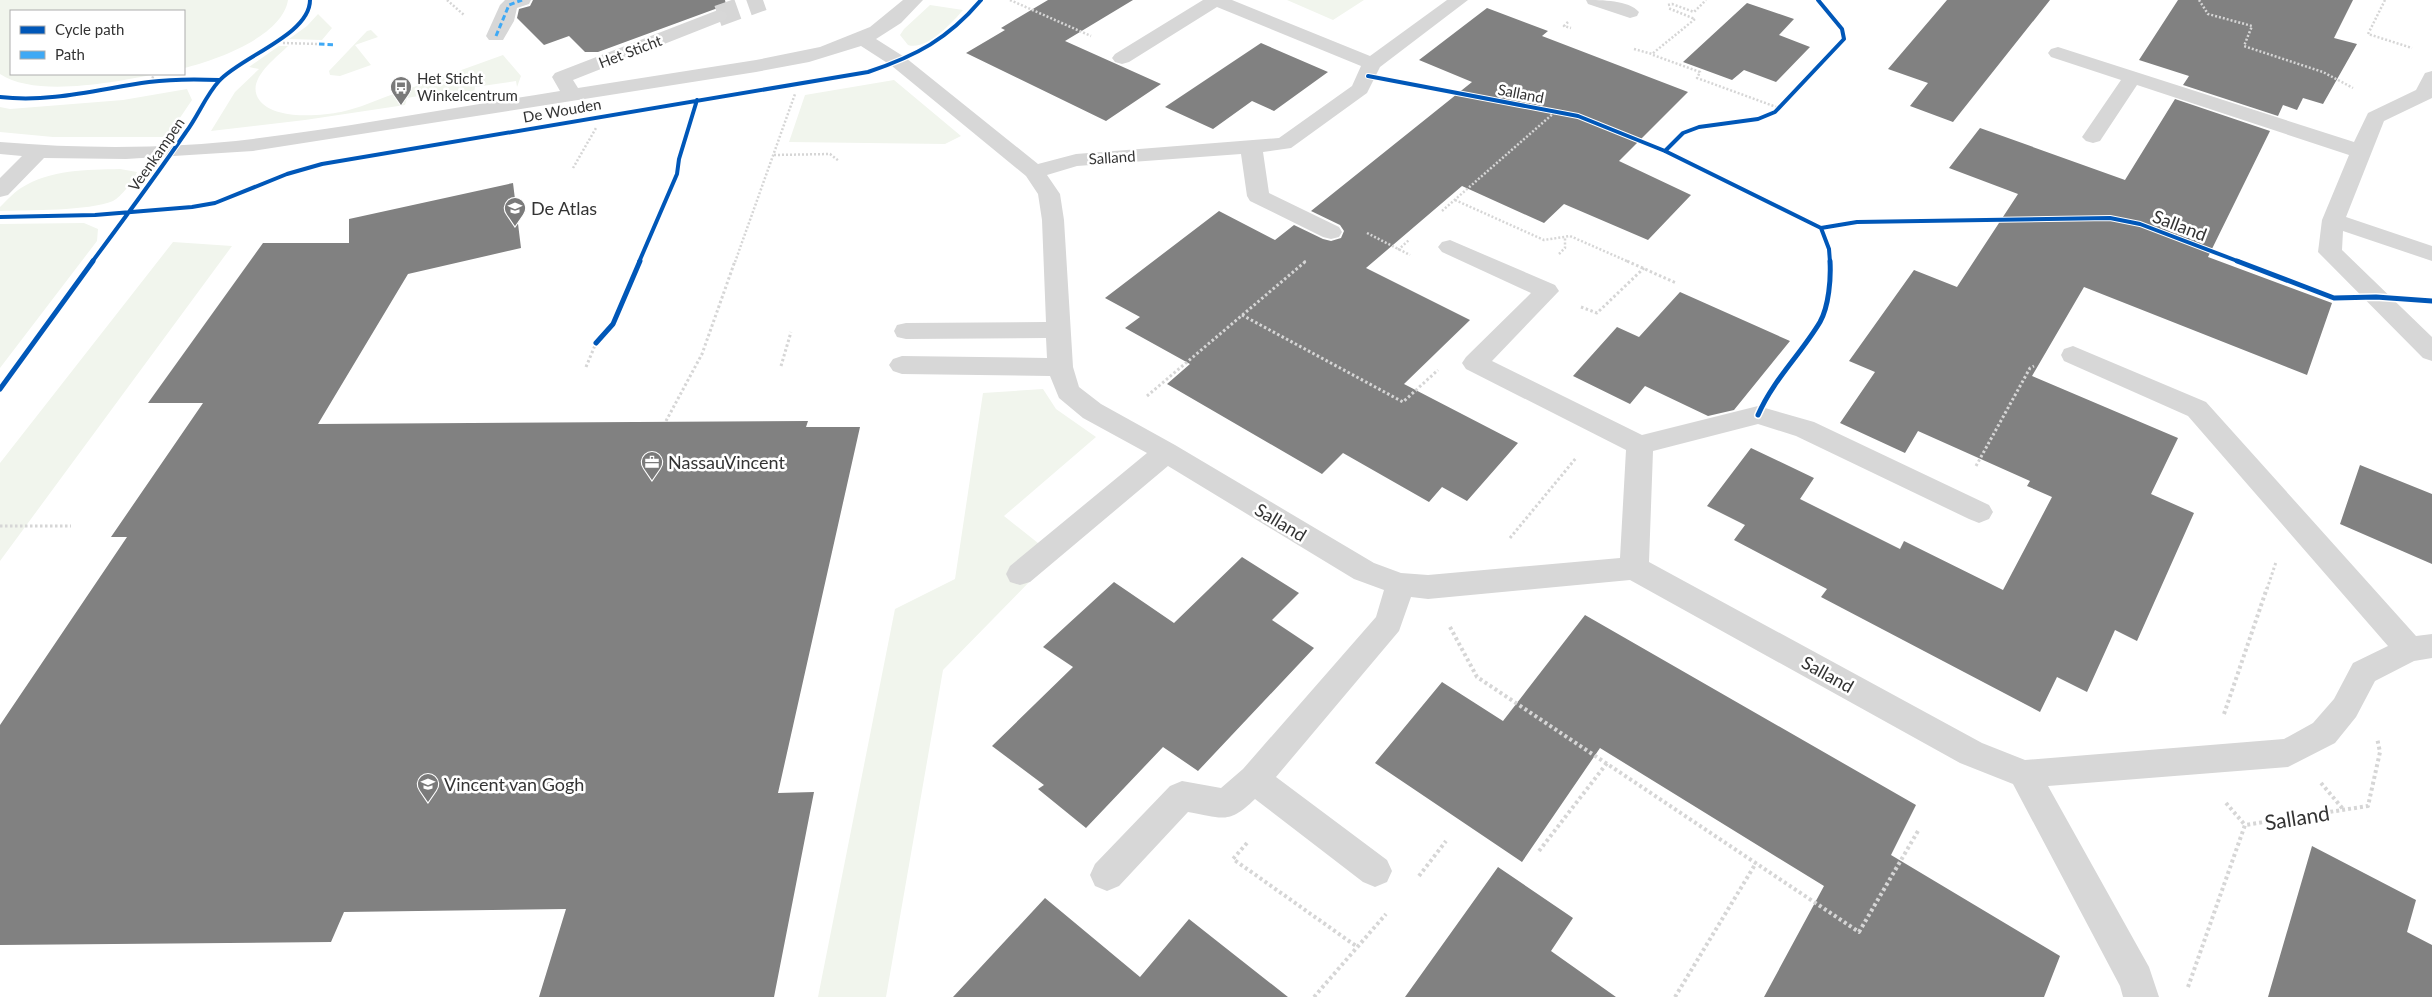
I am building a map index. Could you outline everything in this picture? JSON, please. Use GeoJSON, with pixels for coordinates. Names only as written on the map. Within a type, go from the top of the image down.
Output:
{"type":"FeatureCollection","features":[{"type":"Feature","properties":{"kind":"street"},"geometry":{"type":"LineString","coordinates":[[496,36],[504,21],[509,5],[522,0]]}},
{"type":"Feature","properties":{"kind":"street","name":"De Wouden"},"geometry":{"type":"LineString","coordinates":[[0,148],[38,152],[111,154],[253,145],[756,66],[812,55],[861,38],[891,21],[914,0]]}},
{"type":"Feature","properties":{"kind":"street"},"geometry":{"type":"LineString","coordinates":[[1122,58],[1216,0],[1372,64]]}},
{"type":"Feature","properties":{"kind":"street","name":"Salland"},"geometry":{"type":"LineString","coordinates":[[1034,172],[1076,160],[1284,144],[1360,89],[1372,64],[1458,0]]}},
{"type":"Feature","properties":{"kind":"street"},"geometry":{"type":"LineString","coordinates":[[1596,0],[1630,12]]}},
{"type":"Feature","properties":{"kind":"street","name":"Het Sticht"},"geometry":{"type":"LineString","coordinates":[[572,95],[562,78],[718,16]]}},
{"type":"Feature","properties":{"kind":"street","name":"Salland"},"geometry":{"type":"LineString","coordinates":[[861,38],[899,62],[1034,172],[1049,194],[1053,220],[1060,367],[1068,392],[1092,411],[1166,452],[1364,571],[1414,586],[1634,568],[1972,753],[2024,774],[2288,753],[2324,733],[2344,708],[2364,672],[2420,647],[2292,516],[2197,408],[2073,355]]}},
{"type":"Feature","properties":{"kind":"street"},"geometry":{"type":"LineString","coordinates":[[2058,53],[2362,152]]}},
{"type":"Feature","properties":{"kind":"street"},"geometry":{"type":"LineString","coordinates":[[2432,77],[2425,94],[2375,117],[2333,220],[2330,252],[2432,352]]}},
{"type":"Feature","properties":{"kind":"street"},"geometry":{"type":"LineString","coordinates":[[2093,136],[2132,78]]}},
{"type":"Feature","properties":{"kind":"street"},"geometry":{"type":"LineString","coordinates":[[1251,146],[1258,196],[1331,232]]}},
{"type":"Feature","properties":{"kind":"street"},"geometry":{"type":"LineString","coordinates":[[0,190],[38,152]]}},
{"type":"Feature","properties":{"kind":"street"},"geometry":{"type":"LineString","coordinates":[[2333,220],[2432,254]]}},
{"type":"Feature","properties":{"kind":"street"},"geometry":{"type":"LineString","coordinates":[[1450,247],[1547,291],[1475,363],[1602,427],[1640,446],[1758,415],[1806,429],[1968,507]]}},
{"type":"Feature","properties":{"kind":"street"},"geometry":{"type":"LineString","coordinates":[[906,331],[1059,330]]}},
{"type":"Feature","properties":{"kind":"street"},"geometry":{"type":"LineString","coordinates":[[902,364],[1060,367]]}},
{"type":"Feature","properties":{"kind":"street"},"geometry":{"type":"LineString","coordinates":[[1634,568],[1640,446]]}},
{"type":"Feature","properties":{"kind":"street"},"geometry":{"type":"LineString","coordinates":[[1020,574],[1166,452]]}},
{"type":"Feature","properties":{"kind":"street"},"geometry":{"type":"LineString","coordinates":[[1107,874],[1182,796],[1227,804],[1254,778],[1389,622],[1414,586]]}},
{"type":"Feature","properties":{"kind":"street"},"geometry":{"type":"LineString","coordinates":[[2024,774],[2136,980],[2141,997]]}},
{"type":"Feature","properties":{"kind":"street"},"geometry":{"type":"LineString","coordinates":[[1254,778],[1375,871]]}},
{"type":"Feature","properties":{"kind":"path"},"geometry":{"type":"LineString","coordinates":[[2199,0],[2208,14],[2252,26],[2244,46],[2324,72],[2393,109]]}},
{"type":"Feature","properties":{"kind":"path"},"geometry":{"type":"LineString","coordinates":[[2384,0],[2368,34],[2414,48]]}},
{"type":"Feature","properties":{"kind":"path"},"geometry":{"type":"LineString","coordinates":[[275,42],[282,36]]}},
{"type":"Feature","properties":{"kind":"path"},"geometry":{"type":"LineString","coordinates":[[283,43],[319,44]]}},
{"type":"Feature","properties":{"kind":"path"},"geometry":{"type":"LineString","coordinates":[[1652,54],[1700,72],[1697,78],[1777,110],[1786,101]]}},
{"type":"Feature","properties":{"kind":"path"},"geometry":{"type":"LineString","coordinates":[[151,82],[154,75]]}},
{"type":"Feature","properties":{"kind":"path"},"geometry":{"type":"LineString","coordinates":[[141,83],[160,81]]}},
{"type":"Feature","properties":{"kind":"path"},"geometry":{"type":"LineString","coordinates":[[666,422],[702,354],[796,93]]}},
{"type":"Feature","properties":{"kind":"path"},"geometry":{"type":"LineString","coordinates":[[574,168],[599,122]]}},
{"type":"Feature","properties":{"kind":"path"},"geometry":{"type":"LineString","coordinates":[[774,155],[830,154],[839,161]]}},
{"type":"Feature","properties":{"kind":"path"},"geometry":{"type":"LineString","coordinates":[[1455,200],[1544,240],[1570,236],[1676,283]]}},
{"type":"Feature","properties":{"kind":"path"},"geometry":{"type":"LineString","coordinates":[[1114,424],[1315,253],[1308,250],[1343,222],[1398,250],[1429,263],[1450,247]]}},
{"type":"Feature","properties":{"kind":"path"},"geometry":{"type":"LineString","coordinates":[[1398,250],[1412,237]]}},
{"type":"Feature","properties":{"kind":"path"},"geometry":{"type":"LineString","coordinates":[[1547,291],[1597,313],[1644,268]]}},
{"type":"Feature","properties":{"kind":"path"},"geometry":{"type":"LineString","coordinates":[[1242,315],[1404,402],[1455,354],[1475,363]]}},
{"type":"Feature","properties":{"kind":"path"},"geometry":{"type":"LineString","coordinates":[[782,366],[791,332]]}},
{"type":"Feature","properties":{"kind":"path"},"geometry":{"type":"LineString","coordinates":[[586,368],[596,343],[602,336]]}},
{"type":"Feature","properties":{"kind":"path"},"geometry":{"type":"LineString","coordinates":[[1968,507],[2030,368],[2073,355]]}},
{"type":"Feature","properties":{"kind":"path"},"geometry":{"type":"LineString","coordinates":[[1499,580],[1496,555],[1602,427]]}},
{"type":"Feature","properties":{"kind":"path"},"geometry":{"type":"LineString","coordinates":[[2209,759],[2292,516]]}},
{"type":"Feature","properties":{"kind":"path"},"geometry":{"type":"LineString","coordinates":[[0,526],[71,526]]}},
{"type":"Feature","properties":{"kind":"path"},"geometry":{"type":"LineString","coordinates":[[1414,586],[1477,677],[1860,932],[1918,831]]}},
{"type":"Feature","properties":{"kind":"path"},"geometry":{"type":"LineString","coordinates":[[1539,851],[1607,763]]}},
{"type":"Feature","properties":{"kind":"path"},"geometry":{"type":"LineString","coordinates":[[1282,800],[1233,859],[1356,946]]}},
{"type":"Feature","properties":{"kind":"path"},"geometry":{"type":"LineString","coordinates":[[1418,878],[1446,841]]}},
{"type":"Feature","properties":{"kind":"path"},"geometry":{"type":"LineString","coordinates":[[1675,997],[1756,863]]}},
{"type":"Feature","properties":{"kind":"path"},"geometry":{"type":"LineString","coordinates":[[1314,997],[1387,912]]}},
{"type":"Feature","properties":{"kind":"shaded area"},"geometry":{"type":"Polygon","coordinates":[[[0,0],[288,0],[283,13],[274,25],[261,36],[229,53],[185,68],[185,10],[10,10],[10,75],[151,75],[98,84],[54,87],[15,81],[0,74],[0,0]]]}},
{"type":"Feature","properties":{"kind":"shaded area"},"geometry":{"type":"Polygon","coordinates":[[[1287,0],[1364,0],[1333,20],[1287,0]]]}},
{"type":"Feature","properties":{"kind":"shaded area"},"geometry":{"type":"Polygon","coordinates":[[[930,5],[963,10],[938,35],[923,44],[908,45],[900,35],[930,5]]]}},
{"type":"Feature","properties":{"kind":"shaded area"},"geometry":{"type":"Polygon","coordinates":[[[318,14],[332,28],[322,40],[289,39],[307,26],[318,14]]]}},
{"type":"Feature","properties":{"kind":"shaded area"},"geometry":{"type":"Polygon","coordinates":[[[371,30],[378,37],[355,45],[371,65],[340,76],[330,75],[329,71],[367,31],[371,30]]]}},
{"type":"Feature","properties":{"kind":"shaded area"},"geometry":{"type":"Polygon","coordinates":[[[279,46],[288,46],[269,64],[258,78],[256,93],[260,101],[267,107],[287,114],[322,115],[341,112],[503,55],[521,76],[517,87],[516,81],[475,87],[474,93],[436,99],[436,93],[407,98],[405,105],[305,120],[211,131],[235,92],[259,69],[249,67],[279,46]]]}},
{"type":"Feature","properties":{"kind":"shaded area"},"geometry":{"type":"Polygon","coordinates":[[[894,80],[961,136],[945,144],[789,142],[805,95],[894,80]]]}},
{"type":"Feature","properties":{"kind":"shaded area"},"geometry":{"type":"Polygon","coordinates":[[[187,89],[192,100],[167,137],[53,137],[0,132],[0,107],[10,109],[123,100],[187,89]]]}},
{"type":"Feature","properties":{"kind":"shaded area"},"geometry":{"type":"Polygon","coordinates":[[[120,169],[137,172],[127,188],[113,201],[89,207],[0,211],[0,207],[18,190],[44,177],[69,172],[120,169]]]}},
{"type":"Feature","properties":{"kind":"shaded area"},"geometry":{"type":"Polygon","coordinates":[[[84,223],[98,229],[97,241],[0,368],[0,224],[84,223]]]}},
{"type":"Feature","properties":{"kind":"shaded area"},"geometry":{"type":"Polygon","coordinates":[[[173,242],[232,246],[0,561],[0,463],[173,242]]]}},
{"type":"Feature","properties":{"kind":"shaded area"},"geometry":{"type":"Polygon","coordinates":[[[1043,389],[1056,409],[1096,437],[1004,516],[1043,547],[1040,571],[943,670],[886,997],[818,997],[895,609],[955,579],[983,393],[1043,389]]]}},
{"type":"Feature","properties":{"kind":"building"},"geometry":{"type":"Polygon","coordinates":[[[533,0],[725,0],[726,5],[598,52],[585,52],[569,36],[544,45],[517,18],[519,9],[530,6],[533,0]]]}},
{"type":"Feature","properties":{"kind":"building"},"geometry":{"type":"Polygon","coordinates":[[[1048,0],[1133,0],[1065,41],[1161,84],[1106,121],[966,53],[1005,30],[1001,28],[1048,0]]]}},
{"type":"Feature","properties":{"kind":"building"},"geometry":{"type":"Polygon","coordinates":[[[1947,0],[2050,0],[1953,122],[1910,106],[1928,83],[1888,69],[1947,0]]]}},
{"type":"Feature","properties":{"kind":"building"},"geometry":{"type":"Polygon","coordinates":[[[2178,0],[2353,0],[2334,38],[2357,44],[2323,104],[2303,98],[2297,110],[2283,105],[2278,116],[2183,85],[2189,76],[2139,60],[2178,0]]]}},
{"type":"Feature","properties":{"kind":"building"},"geometry":{"type":"Polygon","coordinates":[[[1747,3],[1794,19],[1779,35],[1810,47],[1776,82],[1744,70],[1732,80],[1683,62],[1747,3]]]}},
{"type":"Feature","properties":{"kind":"building"},"geometry":{"type":"Polygon","coordinates":[[[1487,8],[1548,31],[1542,36],[1688,92],[1619,161],[1691,195],[1648,240],[1564,204],[1544,223],[1462,186],[1366,268],[1470,320],[1404,384],[1518,443],[1467,501],[1442,487],[1429,502],[1343,453],[1322,474],[1167,384],[1190,364],[1125,328],[1140,317],[1105,298],[1219,211],[1275,240],[1294,225],[1323,239],[1331,241],[1341,238],[1344,231],[1340,225],[1311,211],[1472,82],[1419,60],[1487,8]]]}},
{"type":"Feature","properties":{"kind":"building"},"geometry":{"type":"Polygon","coordinates":[[[1261,43],[1328,72],[1274,111],[1252,101],[1213,129],[1165,107],[1261,43]]]}},
{"type":"Feature","properties":{"kind":"building"},"geometry":{"type":"Polygon","coordinates":[[[2175,99],[2270,131],[2208,257],[2332,303],[2307,375],[2084,287],[2032,376],[2178,438],[2151,494],[2194,513],[2137,641],[2115,630],[2087,692],[2057,677],[2040,712],[1821,597],[1827,589],[1734,540],[1745,525],[1707,506],[1751,448],[1814,478],[1800,499],[1900,549],[1904,541],[2003,590],[2052,497],[2027,486],[2030,481],[1918,431],[1905,453],[1840,423],[1875,372],[1849,361],[1914,270],[1957,287],[2018,194],[1949,168],[1980,128],[2125,180],[2175,99]]]}},
{"type":"Feature","properties":{"kind":"building","name":"Vincent van Gogh"},"geometry":{"type":"Polygon","coordinates":[[[513,183],[521,248],[408,274],[318,424],[808,421],[806,427],[860,427],[778,793],[814,792],[774,997],[539,997],[566,909],[344,912],[331,942],[0,945],[0,725],[127,537],[111,537],[203,403],[148,403],[263,243],[349,243],[349,219],[513,183]]]}},
{"type":"Feature","properties":{"kind":"building"},"geometry":{"type":"Polygon","coordinates":[[[1680,292],[1790,341],[1734,410],[1708,416],[1645,386],[1630,404],[1573,376],[1617,327],[1639,337],[1680,292]]]}},
{"type":"Feature","properties":{"kind":"building"},"geometry":{"type":"Polygon","coordinates":[[[2360,465],[2432,494],[2432,564],[2340,524],[2360,465]]]}},
{"type":"Feature","properties":{"kind":"building"},"geometry":{"type":"Polygon","coordinates":[[[1242,557],[1299,593],[1272,620],[1314,648],[1198,771],[1163,747],[1086,828],[1038,789],[1044,785],[992,746],[1073,667],[1043,647],[1114,582],[1174,623],[1242,557]]]}},
{"type":"Feature","properties":{"kind":"building"},"geometry":{"type":"Polygon","coordinates":[[[1585,615],[1916,805],[1891,855],[2060,956],[2044,997],[1764,997],[1824,886],[1600,748],[1522,862],[1375,763],[1442,682],[1503,721],[1585,615]]]}},
{"type":"Feature","properties":{"kind":"building"},"geometry":{"type":"Polygon","coordinates":[[[2312,846],[2416,900],[2407,932],[2432,945],[2432,997],[2268,997],[2312,846]]]}},
{"type":"Feature","properties":{"kind":"building"},"geometry":{"type":"Polygon","coordinates":[[[1498,867],[1573,918],[1551,951],[1616,997],[1405,997],[1498,867]]]}},
{"type":"Feature","properties":{"kind":"building"},"geometry":{"type":"Polygon","coordinates":[[[1045,898],[1140,977],[1189,919],[1288,997],[953,997],[1045,898]]]}},
{"type":"Feature","properties":{"kind":"tunnel"},"geometry":{"type":"LineString","coordinates":[[718,16],[763,0]]}},
{"type":"Feature","properties":{"kind":"marked path"},"geometry":{"type":"LineString","coordinates":[[496,36],[504,21],[509,5],[522,0]]}},
{"type":"Feature","properties":{"kind":"marked path"},"geometry":{"type":"LineString","coordinates":[[319,44],[336,45]]}},
{"type":"Feature","properties":{"kind":"cycle path","name":"Veenkampen"},"geometry":{"type":"LineString","coordinates":[[0,389],[188,130],[219,80],[275,42],[304,19],[310,9],[310,0]]}},
{"type":"Feature","properties":{"kind":"cycle path"},"geometry":{"type":"LineString","coordinates":[[0,217],[95,215],[192,207],[215,203],[287,174],[322,164],[868,72],[902,60],[944,37],[981,0]]}},
{"type":"Feature","properties":{"kind":"cycle path"},"geometry":{"type":"LineString","coordinates":[[1665,151],[1683,133],[1699,127],[1758,119],[1775,112],[1844,39],[1842,29],[1818,0]]}},
{"type":"Feature","properties":{"kind":"cycle path"},"geometry":{"type":"LineString","coordinates":[[1368,76],[1578,116],[1665,151],[1821,228],[1857,222],[2110,218],[2140,224],[2334,298],[2376,297],[2432,301]]}},
{"type":"Feature","properties":{"kind":"cycle path"},"geometry":{"type":"LineString","coordinates":[[0,97],[19,99],[56,98],[159,81],[219,80]]}},
{"type":"Feature","properties":{"kind":"cycle path"},"geometry":{"type":"LineString","coordinates":[[596,343],[613,324],[677,174],[679,159],[697,100]]}},
{"type":"Feature","properties":{"kind":"cycle path"},"geometry":{"type":"LineString","coordinates":[[1758,415],[1765,399],[1821,320],[1831,279],[1829,249],[1821,228]]}},
{"type":"Feature","properties":{"kind":"place","name":"Het Sticht Winkelcentrum"},"geometry":{"type":"Point","coordinates":[401,106]}},
{"type":"Feature","properties":{"kind":"place","name":"De Atlas"},"geometry":{"type":"Point","coordinates":[515,227]}},
{"type":"Feature","properties":{"kind":"place","name":"NassauVincent"},"geometry":{"type":"Point","coordinates":[652,481]}},
{"type":"Feature","properties":{"kind":"place","name":"Vincent van Gogh"},"geometry":{"type":"Point","coordinates":[428,803]}}]}
